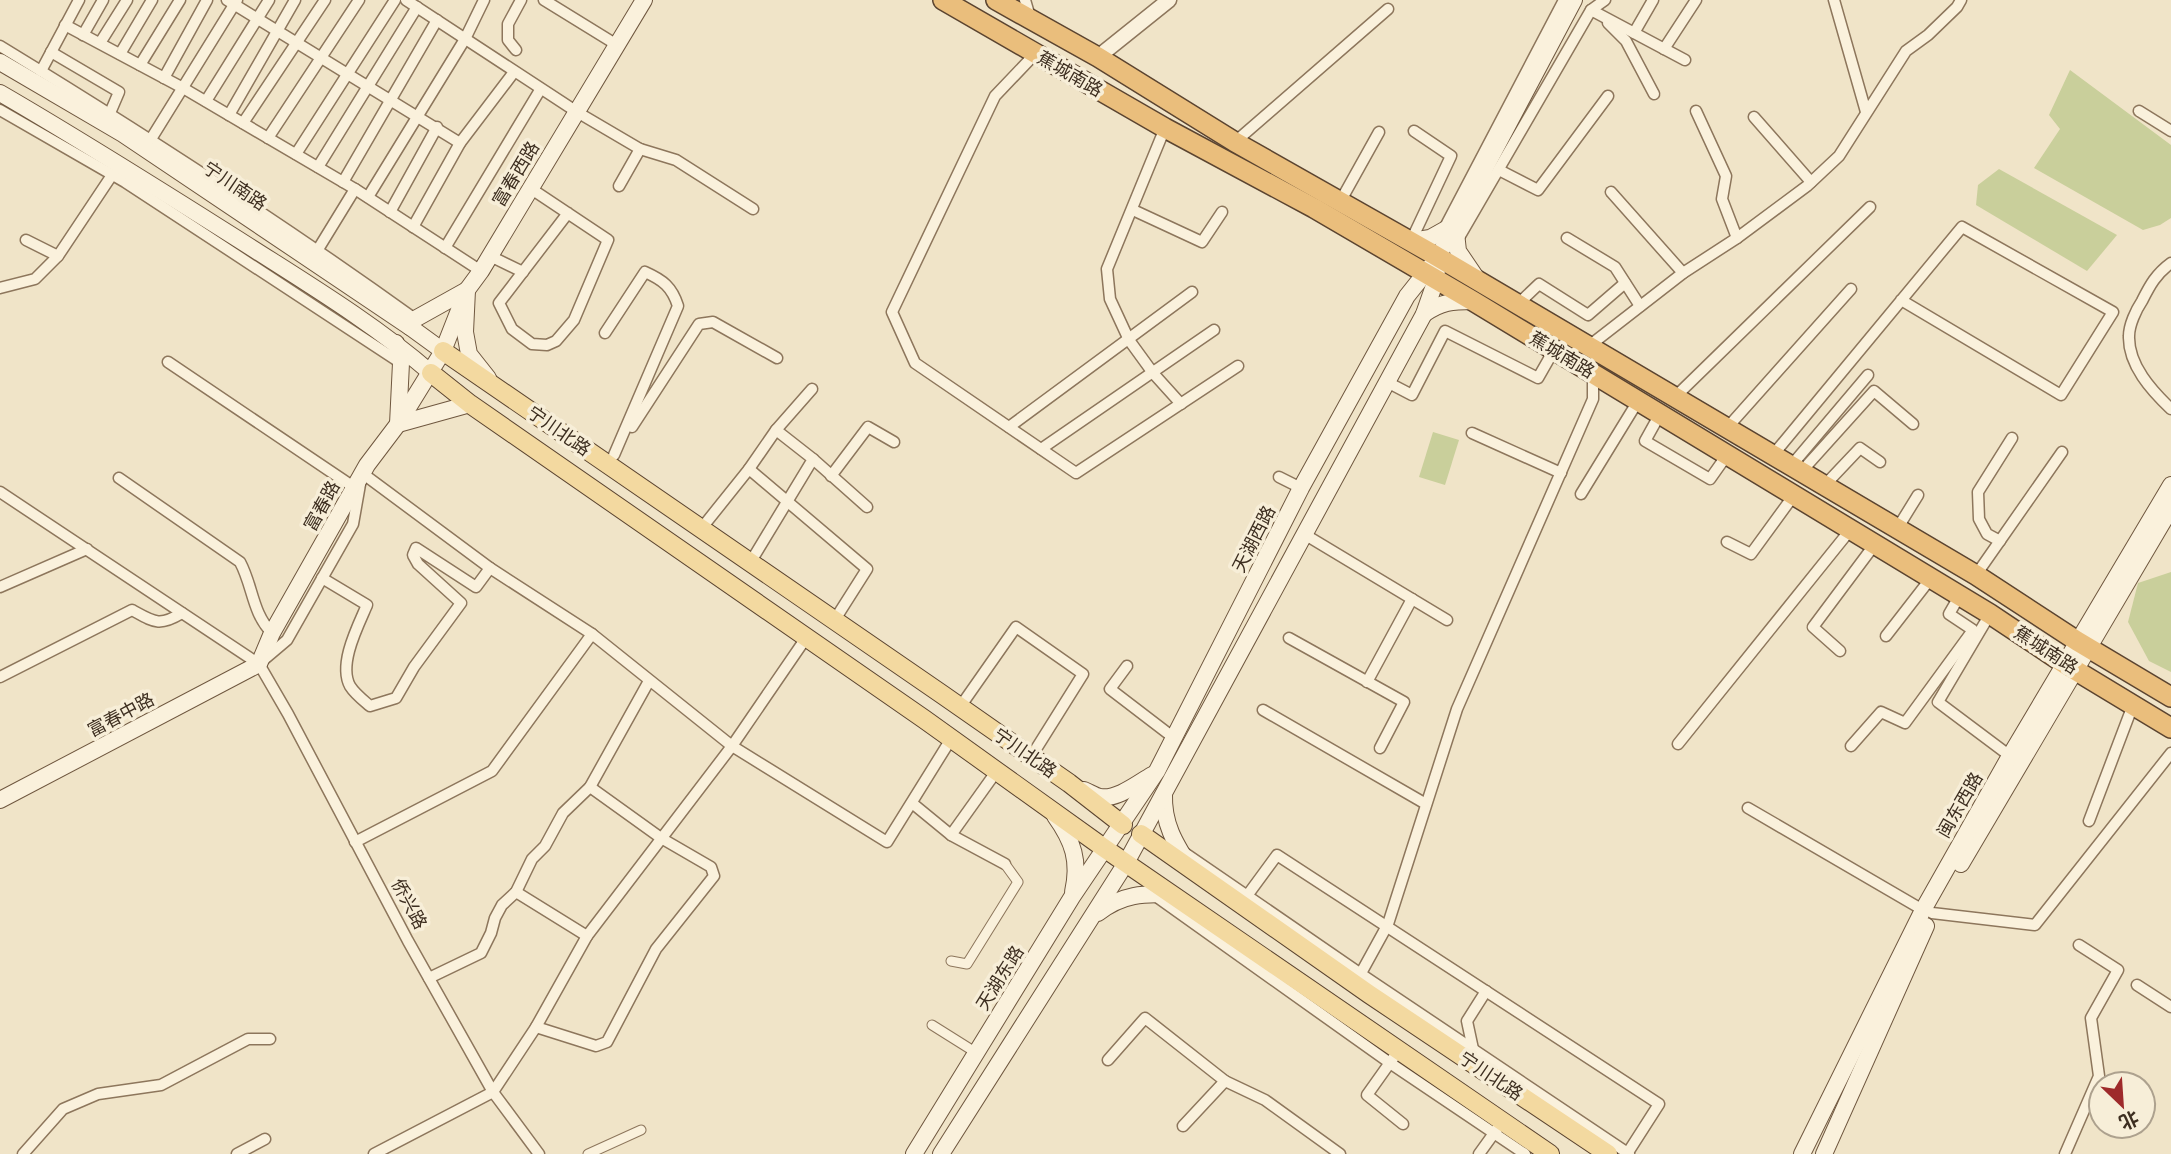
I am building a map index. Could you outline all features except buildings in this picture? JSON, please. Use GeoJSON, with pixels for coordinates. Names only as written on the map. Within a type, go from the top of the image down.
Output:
{"type":"FeatureCollection","features":[{"type":"Feature","properties":{"kind":"highway","name":"蕉城南路"},"geometry":{"type":"LineString","coordinates":[[943,0],[1165,128],[1314,208],[1473,301],[1960,595],[2171,727]]}},
{"type":"Feature","properties":{"kind":"highway","name":"蕉城南路"},"geometry":{"type":"LineString","coordinates":[[996,0],[1098,57],[1235,142],[1438,257],[1976,575],[2171,697]]}},
{"type":"Feature","properties":{"kind":"main road","name":"富春西路"},"geometry":{"type":"LineString","coordinates":[[431,373],[443,351],[467,290],[644,0]]}},
{"type":"Feature","properties":{"kind":"main road"},"geometry":{"type":"LineString","coordinates":[[1430,277],[1449,228],[1574,0]]}},
{"type":"Feature","properties":{"kind":"main road","name":"宁川南路"},"geometry":{"type":"LineString","coordinates":[[0,62],[123,134],[412,323],[443,351]]}},
{"type":"Feature","properties":{"kind":"main road"},"geometry":{"type":"LineString","coordinates":[[0,93],[92,146],[396,343],[431,373]]}},
{"type":"Feature","properties":{"kind":"main road"},"geometry":{"type":"LineString","coordinates":[[1411,242],[1430,238],[1449,228]]}},
{"type":"Feature","properties":{"kind":"main road"},"geometry":{"type":"LineString","coordinates":[[1449,228],[1466,266],[1480,282]]}},
{"type":"Feature","properties":{"kind":"main road"},"geometry":{"type":"LineString","coordinates":[[1390,252],[1405,268],[1409,281],[1407,296]]}},
{"type":"Feature","properties":{"kind":"main road","name":"天湖西路"},"geometry":{"type":"LineString","coordinates":[[1141,834],[1164,791],[1174,738],[1301,488],[1407,296],[1430,277]]}},
{"type":"Feature","properties":{"kind":"main road","name":"天湖西路"},"geometry":{"type":"LineString","coordinates":[[1123,825],[1167,765],[1304,534],[1424,314],[1430,277]]}},
{"type":"Feature","properties":{"kind":"main road"},"geometry":{"type":"LineString","coordinates":[[412,323],[467,290]]}},
{"type":"Feature","properties":{"kind":"main road"},"geometry":{"type":"LineString","coordinates":[[467,290],[465,332],[469,355],[494,385]]}},
{"type":"Feature","properties":{"kind":"main road"},"geometry":{"type":"LineString","coordinates":[[1424,314],[1438,304],[1451,300],[1473,301]]}},
{"type":"Feature","properties":{"kind":"main road"},"geometry":{"type":"LineString","coordinates":[[396,343],[401,363],[398,424],[470,404]]}},
{"type":"Feature","properties":{"kind":"main road","name":"宁川北路"},"geometry":{"type":"LineString","coordinates":[[443,351],[611,460],[701,529],[1062,778],[1123,825],[1141,834],[1219,889],[1245,900],[1480,1068],[1608,1154]]}},
{"type":"Feature","properties":{"kind":"main road","name":"宁川北路"},"geometry":{"type":"LineString","coordinates":[[431,373],[470,404],[1202,914],[1395,1056],[1498,1127],[1550,1154]]}},
{"type":"Feature","properties":{"kind":"main road","name":"富春路"},"geometry":{"type":"LineString","coordinates":[[259,664],[272,633],[362,472],[431,373]]}},
{"type":"Feature","properties":{"kind":"main road","name":"闽东西路"},"geometry":{"type":"LineString","coordinates":[[2084,645],[2171,485]]}},
{"type":"Feature","properties":{"kind":"main road","name":"闽东西路"},"geometry":{"type":"LineString","coordinates":[[1824,1154],[1927,912],[2071,666],[2171,508]]}},
{"type":"Feature","properties":{"kind":"main road","name":"富春中路"},"geometry":{"type":"LineString","coordinates":[[0,800],[259,664]]}},
{"type":"Feature","properties":{"kind":"main road","name":"闽东西路"},"geometry":{"type":"LineString","coordinates":[[1802,1154],[2010,756],[2071,666]]}},
{"type":"Feature","properties":{"kind":"main road"},"geometry":{"type":"LineString","coordinates":[[1035,799],[1062,778],[1101,798],[1128,790],[1167,765]]}},
{"type":"Feature","properties":{"kind":"main road"},"geometry":{"type":"LineString","coordinates":[[1164,791],[1163,812],[1178,848],[1191,869]]}},
{"type":"Feature","properties":{"kind":"main road"},"geometry":{"type":"LineString","coordinates":[[1052,811],[1070,837],[1076,860],[1072,897]]}},
{"type":"Feature","properties":{"kind":"main road","name":"天湖东路"},"geometry":{"type":"LineString","coordinates":[[914,1154],[1072,897],[1104,848],[1123,825]]}},
{"type":"Feature","properties":{"kind":"main road"},"geometry":{"type":"LineString","coordinates":[[941,1154],[1126,863],[1141,834]]}},
{"type":"Feature","properties":{"kind":"main road"},"geometry":{"type":"LineString","coordinates":[[1202,914],[1219,889]]}},
{"type":"Feature","properties":{"kind":"main road"},"geometry":{"type":"LineString","coordinates":[[1089,922],[1107,906],[1128,896],[1173,895]]}},
{"type":"Feature","properties":{"kind":"main road"},"geometry":{"type":"LineString","coordinates":[[1064,914],[1089,922]]}},
{"type":"Feature","properties":{"kind":"street"},"geometry":{"type":"LineString","coordinates":[[41,71],[79,0]]}},
{"type":"Feature","properties":{"kind":"street"},"geometry":{"type":"LineString","coordinates":[[83,35],[103,0]]}},
{"type":"Feature","properties":{"kind":"street"},"geometry":{"type":"LineString","coordinates":[[100,43],[127,0]]}},
{"type":"Feature","properties":{"kind":"street"},"geometry":{"type":"LineString","coordinates":[[120,54],[152,0]]}},
{"type":"Feature","properties":{"kind":"street"},"geometry":{"type":"LineString","coordinates":[[140,65],[180,0]]}},
{"type":"Feature","properties":{"kind":"street"},"geometry":{"type":"LineString","coordinates":[[164,78],[207,0]]}},
{"type":"Feature","properties":{"kind":"street"},"geometry":{"type":"LineString","coordinates":[[206,102],[269,0]]}},
{"type":"Feature","properties":{"kind":"street"},"geometry":{"type":"LineString","coordinates":[[229,115],[295,0]]}},
{"type":"Feature","properties":{"kind":"street"},"geometry":{"type":"LineString","coordinates":[[243,123],[325,0]]}},
{"type":"Feature","properties":{"kind":"street"},"geometry":{"type":"LineString","coordinates":[[268,138],[359,0]]}},
{"type":"Feature","properties":{"kind":"street"},"geometry":{"type":"LineString","coordinates":[[296,155],[395,0]]}},
{"type":"Feature","properties":{"kind":"street"},"geometry":{"type":"LineString","coordinates":[[406,0],[540,90],[640,149],[676,160],[753,209]]}},
{"type":"Feature","properties":{"kind":"street"},"geometry":{"type":"LineString","coordinates":[[368,197],[465,39],[484,0]]}},
{"type":"Feature","properties":{"kind":"street"},"geometry":{"type":"LineString","coordinates":[[516,50],[508,40],[508,24],[521,0]]}},
{"type":"Feature","properties":{"kind":"street"},"geometry":{"type":"LineString","coordinates":[[544,0],[617,45]]}},
{"type":"Feature","properties":{"kind":"street"},"geometry":{"type":"LineString","coordinates":[[1024,0],[1031,20]]}},
{"type":"Feature","properties":{"kind":"street"},"geometry":{"type":"LineString","coordinates":[[1098,57],[1169,0]]}},
{"type":"Feature","properties":{"kind":"street"},"geometry":{"type":"LineString","coordinates":[[1449,228],[1563,0]]}},
{"type":"Feature","properties":{"kind":"street"},"geometry":{"type":"LineString","coordinates":[[1438,257],[1457,242],[1595,12],[1605,0]]}},
{"type":"Feature","properties":{"kind":"street"},"geometry":{"type":"LineString","coordinates":[[1634,33],[1653,0]]}},
{"type":"Feature","properties":{"kind":"street"},"geometry":{"type":"LineString","coordinates":[[1664,49],[1696,0]]}},
{"type":"Feature","properties":{"kind":"street"},"geometry":{"type":"LineString","coordinates":[[1835,0],[1866,113]]}},
{"type":"Feature","properties":{"kind":"street"},"geometry":{"type":"LineString","coordinates":[[1589,346],[1683,273],[1811,182],[1839,156],[1906,51],[1928,35],[1961,0]]}},
{"type":"Feature","properties":{"kind":"street"},"geometry":{"type":"LineString","coordinates":[[151,139],[233,1],[460,143]]}},
{"type":"Feature","properties":{"kind":"street"},"geometry":{"type":"LineString","coordinates":[[318,167],[417,8]]}},
{"type":"Feature","properties":{"kind":"street"},"geometry":{"type":"LineString","coordinates":[[1235,142],[1388,9]]}},
{"type":"Feature","properties":{"kind":"street"},"geometry":{"type":"LineString","coordinates":[[1595,12],[1685,60]]}},
{"type":"Feature","properties":{"kind":"street"},"geometry":{"type":"LineString","coordinates":[[1595,12],[1626,41],[1654,94]]}},
{"type":"Feature","properties":{"kind":"street"},"geometry":{"type":"LineString","coordinates":[[343,182],[437,20]]}},
{"type":"Feature","properties":{"kind":"street"},"geometry":{"type":"LineString","coordinates":[[65,25],[183,88],[318,167],[481,271]]}},
{"type":"Feature","properties":{"kind":"street"},"geometry":{"type":"LineString","coordinates":[[0,46],[151,139],[317,251],[412,323]]}},
{"type":"Feature","properties":{"kind":"street"},"geometry":{"type":"LineString","coordinates":[[51,51],[119,92],[110,113]]}},
{"type":"Feature","properties":{"kind":"street"},"geometry":{"type":"LineString","coordinates":[[1035,54],[995,96],[891,312],[915,363],[1076,473],[1238,366]]}},
{"type":"Feature","properties":{"kind":"street"},"geometry":{"type":"LineString","coordinates":[[413,227],[460,143],[514,72]]}},
{"type":"Feature","properties":{"kind":"street"},"geometry":{"type":"LineString","coordinates":[[445,248],[540,90]]}},
{"type":"Feature","properties":{"kind":"street"},"geometry":{"type":"LineString","coordinates":[[1499,170],[1538,190],[1608,96]]}},
{"type":"Feature","properties":{"kind":"street"},"geometry":{"type":"LineString","coordinates":[[0,110],[112,175],[401,363]]}},
{"type":"Feature","properties":{"kind":"street"},"geometry":{"type":"LineString","coordinates":[[1696,111],[1726,176],[1722,199],[1737,237]]}},
{"type":"Feature","properties":{"kind":"street"},"geometry":{"type":"LineString","coordinates":[[2139,111],[2171,131]]}},
{"type":"Feature","properties":{"kind":"street"},"geometry":{"type":"LineString","coordinates":[[1754,117],[1811,182]]}},
{"type":"Feature","properties":{"kind":"street"},"geometry":{"type":"LineString","coordinates":[[390,212],[437,127]]}},
{"type":"Feature","properties":{"kind":"street"},"geometry":{"type":"LineString","coordinates":[[1165,128],[1107,270],[1110,299],[1129,340],[1153,373],[1181,404]]}},
{"type":"Feature","properties":{"kind":"street"},"geometry":{"type":"LineString","coordinates":[[1411,242],[1451,156],[1414,131]]}},
{"type":"Feature","properties":{"kind":"street"},"geometry":{"type":"LineString","coordinates":[[1340,202],[1379,132]]}},
{"type":"Feature","properties":{"kind":"street"},"geometry":{"type":"LineString","coordinates":[[619,186],[640,149]]}},
{"type":"Feature","properties":{"kind":"street"},"geometry":{"type":"LineString","coordinates":[[0,288],[35,279],[58,257],[112,175]]}},
{"type":"Feature","properties":{"kind":"street"},"geometry":{"type":"LineString","coordinates":[[530,188],[568,213],[608,240],[574,320],[555,341],[547,345],[533,344],[512,328],[499,303],[568,213]]}},
{"type":"Feature","properties":{"kind":"street"},"geometry":{"type":"LineString","coordinates":[[317,251],[355,189]]}},
{"type":"Feature","properties":{"kind":"street"},"geometry":{"type":"LineString","coordinates":[[1611,191],[1683,273]]}},
{"type":"Feature","properties":{"kind":"street"},"geometry":{"type":"LineString","coordinates":[[1675,397],[1870,207]]}},
{"type":"Feature","properties":{"kind":"street"},"geometry":{"type":"LineString","coordinates":[[1133,210],[1202,243],[1222,212]]}},
{"type":"Feature","properties":{"kind":"street"},"geometry":{"type":"LineString","coordinates":[[1773,455],[1962,226],[2113,312],[2061,395],[1901,300]]}},
{"type":"Feature","properties":{"kind":"street"},"geometry":{"type":"LineString","coordinates":[[1567,238],[1615,267],[1640,306]]}},
{"type":"Feature","properties":{"kind":"street"},"geometry":{"type":"LineString","coordinates":[[26,240],[58,257]]}},
{"type":"Feature","properties":{"kind":"street"},"geometry":{"type":"LineString","coordinates":[[490,256],[523,272]]}},
{"type":"Feature","properties":{"kind":"street"},"geometry":{"type":"LineString","coordinates":[[2171,263],[2155,275],[2128,335],[2134,364],[2171,410]]}},
{"type":"Feature","properties":{"kind":"street"},"geometry":{"type":"LineString","coordinates":[[605,333],[645,272],[662,279],[674,293],[678,306],[611,460]]}},
{"type":"Feature","properties":{"kind":"street"},"geometry":{"type":"LineString","coordinates":[[1518,304],[1539,284],[1588,315],[1625,283]]}},
{"type":"Feature","properties":{"kind":"street"},"geometry":{"type":"LineString","coordinates":[[1727,428],[1851,289]]}},
{"type":"Feature","properties":{"kind":"street"},"geometry":{"type":"LineString","coordinates":[[1009,427],[1192,292]]}},
{"type":"Feature","properties":{"kind":"street"},"geometry":{"type":"LineString","coordinates":[[611,460],[699,324],[713,322],[777,358]]}},
{"type":"Feature","properties":{"kind":"street"},"geometry":{"type":"LineString","coordinates":[[1041,449],[1214,330]]}},
{"type":"Feature","properties":{"kind":"street"},"geometry":{"type":"LineString","coordinates":[[1387,382],[1412,395],[1446,331],[1538,378],[1554,350]]}},
{"type":"Feature","properties":{"kind":"street"},"geometry":{"type":"LineString","coordinates":[[168,362],[355,488]]}},
{"type":"Feature","properties":{"kind":"street"},"geometry":{"type":"LineString","coordinates":[[1178,848],[1245,900],[1277,855],[1387,926],[1659,1104],[1628,1154],[1472,1048],[1358,979],[1387,926],[1457,709],[1593,399],[1593,374]]}},
{"type":"Feature","properties":{"kind":"street"},"geometry":{"type":"LineString","coordinates":[[1796,469],[1868,375]]}},
{"type":"Feature","properties":{"kind":"street"},"geometry":{"type":"LineString","coordinates":[[701,529],[776,430],[811,389]]}},
{"type":"Feature","properties":{"kind":"street"},"geometry":{"type":"LineString","coordinates":[[1796,469],[1874,391],[1913,424]]}},
{"type":"Feature","properties":{"kind":"street"},"geometry":{"type":"LineString","coordinates":[[1581,494],[1638,401]]}},
{"type":"Feature","properties":{"kind":"street"},"geometry":{"type":"LineString","coordinates":[[1660,414],[1645,441],[1710,479],[1727,455]]}},
{"type":"Feature","properties":{"kind":"street"},"geometry":{"type":"LineString","coordinates":[[831,476],[868,427],[894,442]]}},
{"type":"Feature","properties":{"kind":"street"},"geometry":{"type":"LineString","coordinates":[[776,430],[867,507]]}},
{"type":"Feature","properties":{"kind":"street"},"geometry":{"type":"LineString","coordinates":[[1472,433],[1561,473]]}},
{"type":"Feature","properties":{"kind":"street"},"geometry":{"type":"LineString","coordinates":[[2000,541],[1987,534],[1979,519],[1978,492],[2012,438]]}},
{"type":"Feature","properties":{"kind":"street"},"geometry":{"type":"LineString","coordinates":[[1825,486],[1860,448],[1880,462]]}},
{"type":"Feature","properties":{"kind":"street"},"geometry":{"type":"LineString","coordinates":[[1976,575],[2062,452]]}},
{"type":"Feature","properties":{"kind":"street"},"geometry":{"type":"LineString","coordinates":[[750,563],[813,459]]}},
{"type":"Feature","properties":{"kind":"street"},"geometry":{"type":"LineString","coordinates":[[749,469],[867,569],[834,621]]}},
{"type":"Feature","properties":{"kind":"street"},"geometry":{"type":"LineString","coordinates":[[0,492],[259,664],[287,640],[353,524],[362,472],[490,568],[592,635],[732,747],[887,842],[951,739]]}},
{"type":"Feature","properties":{"kind":"street"},"geometry":{"type":"LineString","coordinates":[[1279,477],[1301,488]]}},
{"type":"Feature","properties":{"kind":"street"},"geometry":{"type":"LineString","coordinates":[[119,478],[240,562],[249,579],[253,602],[262,622],[272,633]]}},
{"type":"Feature","properties":{"kind":"street"},"geometry":{"type":"LineString","coordinates":[[1727,542],[1751,554],[1794,495]]}},
{"type":"Feature","properties":{"kind":"street"},"geometry":{"type":"LineString","coordinates":[[1897,529],[1918,495]]}},
{"type":"Feature","properties":{"kind":"street"},"geometry":{"type":"LineString","coordinates":[[1678,744],[1850,529]]}},
{"type":"Feature","properties":{"kind":"street"},"geometry":{"type":"LineString","coordinates":[[1304,534],[1447,620]]}},
{"type":"Feature","properties":{"kind":"street"},"geometry":{"type":"LineString","coordinates":[[1840,651],[1813,627],[1875,544]]}},
{"type":"Feature","properties":{"kind":"street"},"geometry":{"type":"LineString","coordinates":[[322,578],[366,605],[349,647],[347,669],[348,683],[370,706],[396,698],[414,667],[461,603],[418,564],[413,555],[416,548],[476,587],[490,568]]}},
{"type":"Feature","properties":{"kind":"street"},"geometry":{"type":"LineString","coordinates":[[0,587],[87,550]]}},
{"type":"Feature","properties":{"kind":"street"},"geometry":{"type":"LineString","coordinates":[[1886,636],[1931,578]]}},
{"type":"Feature","properties":{"kind":"street"},"geometry":{"type":"LineString","coordinates":[[1852,746],[1881,712],[1905,723],[1973,630],[1949,614],[1960,595]]}},
{"type":"Feature","properties":{"kind":"street"},"geometry":{"type":"LineString","coordinates":[[1367,682],[1412,599]]}},
{"type":"Feature","properties":{"kind":"street"},"geometry":{"type":"LineString","coordinates":[[0,677],[132,610],[154,622],[167,622],[182,613]]}},
{"type":"Feature","properties":{"kind":"street"},"geometry":{"type":"LineString","coordinates":[[1990,614],[1938,702],[2010,756]]}},
{"type":"Feature","properties":{"kind":"street"},"geometry":{"type":"LineString","coordinates":[[960,707],[1016,626],[1083,674],[1031,757]]}},
{"type":"Feature","properties":{"kind":"street"},"geometry":{"type":"LineString","coordinates":[[355,842],[492,771],[592,635]]}},
{"type":"Feature","properties":{"kind":"street"},"geometry":{"type":"LineString","coordinates":[[374,1154],[494,1092],[536,1027],[587,936],[732,747],[806,638]]}},
{"type":"Feature","properties":{"kind":"street"},"geometry":{"type":"LineString","coordinates":[[1289,638],[1404,702],[1380,748]]}},
{"type":"Feature","properties":{"kind":"street","name":"侨兴路"},"geometry":{"type":"LineString","coordinates":[[259,664],[429,978],[494,1092],[539,1154]]}},
{"type":"Feature","properties":{"kind":"street"},"geometry":{"type":"LineString","coordinates":[[1127,666],[1110,689],[1174,738]]}},
{"type":"Feature","properties":{"kind":"street"},"geometry":{"type":"LineString","coordinates":[[429,978],[481,953],[502,905],[516,892],[532,859],[545,846],[563,813],[590,787],[649,681]]}},
{"type":"Feature","properties":{"kind":"street"},"geometry":{"type":"LineString","coordinates":[[2089,821],[2133,705]]}},
{"type":"Feature","properties":{"kind":"street"},"geometry":{"type":"LineString","coordinates":[[1263,710],[1426,804]]}},
{"type":"Feature","properties":{"kind":"street"},"geometry":{"type":"LineString","coordinates":[[1748,808],[1927,912],[2035,925],[2171,753]]}},
{"type":"Feature","properties":{"kind":"street"},"geometry":{"type":"LineString","coordinates":[[950,835],[996,772]]}},
{"type":"Feature","properties":{"kind":"street"},"geometry":{"type":"LineString","coordinates":[[536,1027],[596,1046],[607,1042],[656,949],[714,876],[711,867],[662,838],[590,787]]}},
{"type":"Feature","properties":{"kind":"street"},"geometry":{"type":"LineString","coordinates":[[912,803],[950,835],[1005,864],[1018,882],[967,964],[951,961]]}},
{"type":"Feature","properties":{"kind":"street"},"geometry":{"type":"LineString","coordinates":[[516,892],[587,936]]}},
{"type":"Feature","properties":{"kind":"street"},"geometry":{"type":"LineString","coordinates":[[1152,894],[1395,1056],[1367,1095],[1403,1124]]}},
{"type":"Feature","properties":{"kind":"street"},"geometry":{"type":"LineString","coordinates":[[2066,1154],[2099,1076],[2091,1018],[2118,970],[2079,945]]}},
{"type":"Feature","properties":{"kind":"street"},"geometry":{"type":"LineString","coordinates":[[2137,985],[2171,1007]]}},
{"type":"Feature","properties":{"kind":"street"},"geometry":{"type":"LineString","coordinates":[[1480,1068],[1472,1048],[1467,1021],[1486,991]]}},
{"type":"Feature","properties":{"kind":"street"},"geometry":{"type":"LineString","coordinates":[[1108,1060],[1145,1018],[1226,1081],[1265,1100],[1340,1154]]}},
{"type":"Feature","properties":{"kind":"street"},"geometry":{"type":"LineString","coordinates":[[932,1025],[975,1052]]}},
{"type":"Feature","properties":{"kind":"street"},"geometry":{"type":"LineString","coordinates":[[28,1152],[63,1109],[98,1094],[161,1085],[247,1039],[270,1039]]}},
{"type":"Feature","properties":{"kind":"street"},"geometry":{"type":"LineString","coordinates":[[1183,1126],[1226,1081]]}},
{"type":"Feature","properties":{"kind":"street"},"geometry":{"type":"LineString","coordinates":[[1479,1154],[1498,1127],[1525,1154]]}},
{"type":"Feature","properties":{"kind":"street"},"geometry":{"type":"LineString","coordinates":[[588,1154],[640,1130]]}},
{"type":"Feature","properties":{"kind":"street"},"geometry":{"type":"LineString","coordinates":[[237,1154],[265,1139]]}},
{"type":"Feature","properties":{"kind":"green space"},"geometry":{"type":"Polygon","coordinates":[[[2070,70],[2171,145],[2171,218],[2160,225],[2143,230],[2034,168],[2060,129],[2049,115],[2070,70]]]}},
{"type":"Feature","properties":{"kind":"green space"},"geometry":{"type":"Polygon","coordinates":[[[1999,169],[2117,235],[2087,271],[1976,205],[1978,185],[1999,169]]]}},
{"type":"Feature","properties":{"kind":"green space"},"geometry":{"type":"Polygon","coordinates":[[[1433,432],[1459,440],[1445,485],[1419,477],[1433,432]]]}},
{"type":"Feature","properties":{"kind":"green space"},"geometry":{"type":"Polygon","coordinates":[[[2171,572],[2171,672],[2149,661],[2128,622],[2138,583],[2171,572]]]}}]}
